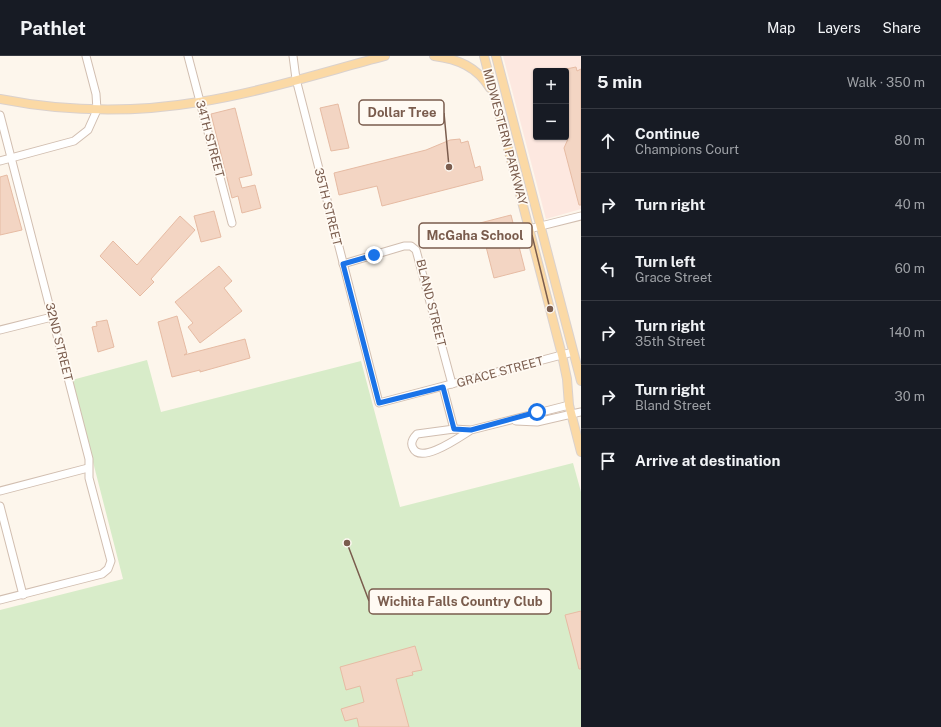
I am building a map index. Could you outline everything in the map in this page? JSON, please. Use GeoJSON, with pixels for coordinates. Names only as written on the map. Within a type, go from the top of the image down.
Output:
{"type":"FeatureCollection","features":[{"type":"Feature","properties":{"kind":"main road"},"geometry":{"type":"LineString","coordinates":[[0,99],[44,107],[97,110],[147,108],[200,102],[238,94],[385,56]]}},
{"type":"Feature","properties":{"kind":"main road"},"geometry":{"type":"LineString","coordinates":[[434,56],[452,58],[470,66],[485,79],[495,96]]}},
{"type":"Feature","properties":{"kind":"main road","name":"MIDWESTERN PARKWAY"},"geometry":{"type":"LineString","coordinates":[[484,56],[562,355],[567,379],[569,405],[581,452]]}},
{"type":"Feature","properties":{"kind":"main road","name":"MIDWESTERN PARKWAY"},"geometry":{"type":"LineString","coordinates":[[496,56],[581,381]]}},
{"type":"Feature","properties":{"kind":"street"},"geometry":{"type":"LineString","coordinates":[[0,161],[74,141],[88,130],[97,110],[96,94],[86,56]]}},
{"type":"Feature","properties":{"kind":"street","name":"34TH STREET"},"geometry":{"type":"LineString","coordinates":[[188,56],[232,223]]}},
{"type":"Feature","properties":{"kind":"street","name":"35TH STREET"},"geometry":{"type":"LineString","coordinates":[[293,56],[296,79],[379,403]]}},
{"type":"Feature","properties":{"kind":"street","name":"32ND STREET"},"geometry":{"type":"LineString","coordinates":[[0,115],[89,458],[88,468],[91,486],[110,561],[108,569],[102,574],[23,595]]}},
{"type":"Feature","properties":{"kind":"street"},"geometry":{"type":"LineString","coordinates":[[529,229],[581,216]]}},
{"type":"Feature","properties":{"kind":"street","name":"BLAND STREET"},"geometry":{"type":"LineString","coordinates":[[343,264],[404,246],[411,246],[416,250],[419,254],[452,384]]}},
{"type":"Feature","properties":{"kind":"street"},"geometry":{"type":"LineString","coordinates":[[0,330],[52,317]]}},
{"type":"Feature","properties":{"kind":"street","name":"GRACE STREET"},"geometry":{"type":"LineString","coordinates":[[379,403],[573,352]]}},
{"type":"Feature","properties":{"kind":"street"},"geometry":{"type":"LineString","coordinates":[[443,387],[454,429]]}},
{"type":"Feature","properties":{"kind":"street"},"geometry":{"type":"LineString","coordinates":[[471,430],[454,429],[417,434],[411,444],[413,450],[417,454],[424,454],[446,445],[471,430],[569,405]]}},
{"type":"Feature","properties":{"kind":"street"},"geometry":{"type":"LineString","coordinates":[[509,420],[537,422],[581,412]]}},
{"type":"Feature","properties":{"kind":"street"},"geometry":{"type":"LineString","coordinates":[[0,491],[88,468]]}},
{"type":"Feature","properties":{"kind":"street"},"geometry":{"type":"LineString","coordinates":[[0,506],[23,595],[0,600]]}},
{"type":"Feature","properties":{"kind":"shaded area"},"geometry":{"type":"Polygon","coordinates":[[[503,56],[581,56],[581,209],[546,219],[503,56]]]}},
{"type":"Feature","properties":{"kind":"green space"},"geometry":{"type":"Polygon","coordinates":[[[147,360],[161,412],[361,361],[400,507],[573,463],[581,492],[581,727],[0,727],[0,610],[123,579],[72,380],[147,360]]]}},
{"type":"Feature","properties":{"kind":"building"},"geometry":{"type":"Polygon","coordinates":[[[576,67],[577,71],[581,69],[581,205],[579,205],[564,148],[568,140],[569,140],[569,68],[576,67]]]}},
{"type":"Feature","properties":{"kind":"building"},"geometry":{"type":"Polygon","coordinates":[[[338,104],[349,148],[331,151],[320,108],[338,104]]]}},
{"type":"Feature","properties":{"kind":"building"},"geometry":{"type":"Polygon","coordinates":[[[235,108],[252,175],[239,178],[242,188],[255,185],[261,208],[242,213],[238,196],[232,198],[211,114],[235,108]]]}},
{"type":"Feature","properties":{"kind":"building"},"geometry":{"type":"Polygon","coordinates":[[[460,139],[461,143],[468,141],[475,168],[480,166],[483,180],[382,206],[377,186],[339,195],[334,173],[426,150],[450,140],[460,139]]]}},
{"type":"Feature","properties":{"kind":"building"},"geometry":{"type":"Polygon","coordinates":[[[7,175],[22,230],[0,235],[0,177],[7,175]]]}},
{"type":"Feature","properties":{"kind":"building"},"geometry":{"type":"Polygon","coordinates":[[[214,211],[221,237],[201,242],[194,216],[214,211]]]}},
{"type":"Feature","properties":{"kind":"building"},"geometry":{"type":"Polygon","coordinates":[[[511,215],[525,270],[494,278],[480,223],[511,215]]]}},
{"type":"Feature","properties":{"kind":"building"},"geometry":{"type":"Polygon","coordinates":[[[180,216],[195,230],[151,279],[154,282],[140,296],[100,256],[113,241],[137,265],[180,216]]]}},
{"type":"Feature","properties":{"kind":"building"},"geometry":{"type":"Polygon","coordinates":[[[219,266],[232,281],[224,288],[242,311],[200,343],[188,327],[193,323],[175,302],[219,266]]]}},
{"type":"Feature","properties":{"kind":"building"},"geometry":{"type":"Polygon","coordinates":[[[177,316],[187,353],[184,355],[245,339],[250,358],[200,372],[200,370],[172,377],[158,322],[177,316]]]}},
{"type":"Feature","properties":{"kind":"building"},"geometry":{"type":"Polygon","coordinates":[[[107,320],[114,347],[98,352],[92,327],[97,326],[96,322],[107,320]]]}},
{"type":"Feature","properties":{"kind":"building"},"geometry":{"type":"Polygon","coordinates":[[[581,611],[581,669],[579,669],[565,615],[581,611]]]}},
{"type":"Feature","properties":{"kind":"building"},"geometry":{"type":"Polygon","coordinates":[[[415,646],[422,670],[412,672],[413,675],[396,679],[409,727],[359,727],[357,718],[345,721],[341,709],[364,702],[360,686],[346,690],[340,667],[415,646]]]}},
{"type":"Feature","properties":{"kind":"place","name":"Dollar Tree"},"geometry":{"type":"Point","coordinates":[449,167]}},
{"type":"Feature","properties":{"kind":"place","name":"McGaha School"},"geometry":{"type":"Point","coordinates":[550,309]}},
{"type":"Feature","properties":{"kind":"place","name":"Wichita Falls Country Club"},"geometry":{"type":"Point","coordinates":[347,543]}},
{"type":"Feature","properties":{"kind":"route"},"geometry":{"type":"LineString","coordinates":[[374,255],[343,264],[379,403],[443,387],[454,429],[471,430],[537,412]]}}]}
